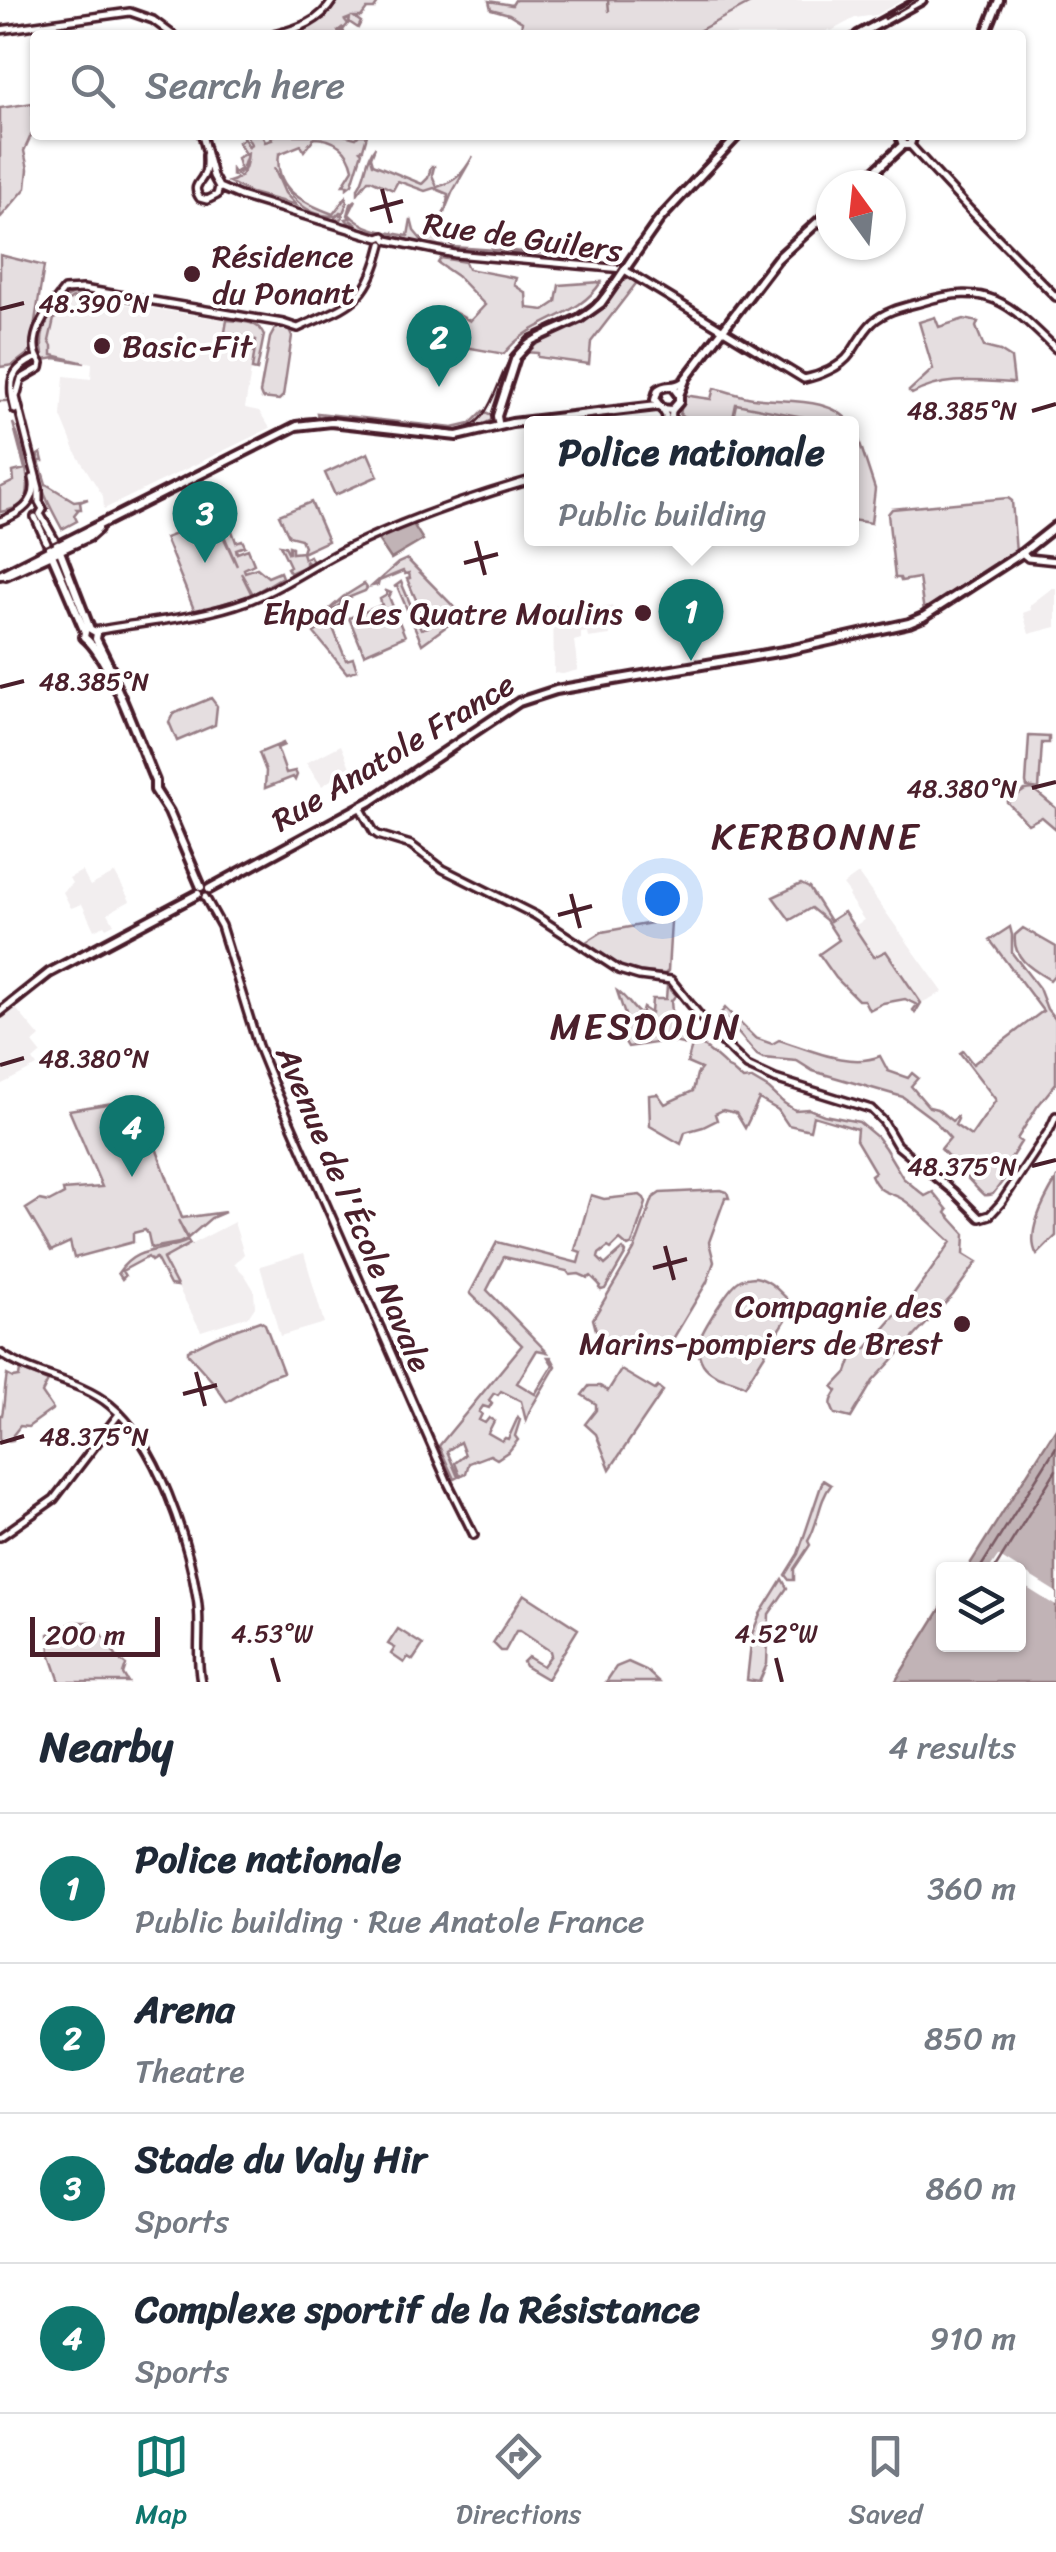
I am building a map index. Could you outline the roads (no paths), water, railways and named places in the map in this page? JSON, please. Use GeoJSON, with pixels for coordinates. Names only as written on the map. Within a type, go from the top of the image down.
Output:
{"type":"FeatureCollection","features":[{"type":"Feature","properties":{"kind":"main road"},"geometry":{"type":"LineString","coordinates":[[867,30],[922,0]]}},
{"type":"Feature","properties":{"kind":"main road"},"geometry":{"type":"LineString","coordinates":[[987,30],[999,0]]}},
{"type":"Feature","properties":{"kind":"main road"},"geometry":{"type":"LineString","coordinates":[[496,422],[521,349],[592,310],[659,220],[733,140]]}},
{"type":"Feature","properties":{"kind":"main road"},"geometry":{"type":"LineString","coordinates":[[876,170],[907,140]]}},
{"type":"Feature","properties":{"kind":"main road"},"geometry":{"type":"LineString","coordinates":[[564,416],[647,404],[672,410],[679,402],[684,382],[766,274],[785,250],[816,224]]}},
{"type":"Feature","properties":{"kind":"main road"},"geometry":{"type":"LineString","coordinates":[[658,404],[660,388],[684,382]]}},
{"type":"Feature","properties":{"kind":"main road"},"geometry":{"type":"LineString","coordinates":[[673,387],[679,394]]}},
{"type":"Feature","properties":{"kind":"main road"},"geometry":{"type":"LineString","coordinates":[[0,576],[16,572],[296,426],[330,422],[457,436],[496,422],[524,421]]}},
{"type":"Feature","properties":{"kind":"main road","name":"Rue Anatole France"},"geometry":{"type":"LineString","coordinates":[[0,1012],[52,971],[360,807],[532,696],[789,650],[906,624],[924,617],[1022,553],[1056,526]]}},
{"type":"Feature","properties":{"kind":"main road"},"geometry":{"type":"LineString","coordinates":[[55,550],[203,892]]}},
{"type":"Feature","properties":{"kind":"street"},"geometry":{"type":"LineString","coordinates":[[289,30],[308,24],[327,10],[333,0]]}},
{"type":"Feature","properties":{"kind":"street"},"geometry":{"type":"LineString","coordinates":[[0,30],[130,12],[153,20],[166,30]]}},
{"type":"Feature","properties":{"kind":"street"},"geometry":{"type":"LineString","coordinates":[[203,140],[217,195]]}},
{"type":"Feature","properties":{"kind":"street"},"geometry":{"type":"LineString","coordinates":[[909,140],[1056,298]]}},
{"type":"Feature","properties":{"kind":"street"},"geometry":{"type":"LineString","coordinates":[[206,155],[203,178],[196,184],[198,196],[208,200],[217,195],[240,196]]}},
{"type":"Feature","properties":{"kind":"street"},"geometry":{"type":"LineString","coordinates":[[203,178],[214,180]]}},
{"type":"Feature","properties":{"kind":"street"},"geometry":{"type":"LineString","coordinates":[[218,187],[240,196]]}},
{"type":"Feature","properties":{"kind":"street","name":"Rue de Guilers"},"geometry":{"type":"LineString","coordinates":[[240,196],[382,241],[455,254],[624,268],[804,380],[845,360],[869,326],[885,313],[940,296],[993,297],[1011,306],[1056,349]]}},
{"type":"Feature","properties":{"kind":"street"},"geometry":{"type":"LineString","coordinates":[[32,370],[29,368],[37,332],[64,290],[83,289],[298,328],[345,308],[364,291],[375,270],[382,241]]}},
{"type":"Feature","properties":{"kind":"street"},"geometry":{"type":"LineString","coordinates":[[0,523],[30,514],[42,509],[35,501],[11,390],[15,371],[40,360],[37,370],[21,379],[16,398],[39,488],[35,501],[30,514]]}},
{"type":"Feature","properties":{"kind":"street"},"geometry":{"type":"LineString","coordinates":[[658,404],[666,416]]}},
{"type":"Feature","properties":{"kind":"street"},"geometry":{"type":"LineString","coordinates":[[670,416],[672,410]]}},
{"type":"Feature","properties":{"kind":"street"},"geometry":{"type":"LineString","coordinates":[[93,634],[130,623],[224,609],[258,597],[388,529],[524,482]]}},
{"type":"Feature","properties":{"kind":"street"},"geometry":{"type":"LineString","coordinates":[[30,514],[55,550]]}},
{"type":"Feature","properties":{"kind":"street"},"geometry":{"type":"LineString","coordinates":[[1022,553],[1028,558],[1056,562]]}},
{"type":"Feature","properties":{"kind":"street"},"geometry":{"type":"LineString","coordinates":[[360,807],[378,835],[411,844],[443,868],[535,916],[618,970],[671,980],[716,1036],[750,1068],[775,1080],[871,1109],[897,1145],[954,1192],[977,1217],[982,1219],[994,1212],[1056,1116]]}},
{"type":"Feature","properties":{"kind":"street","name":"Avenue de l'École Navale"},"geometry":{"type":"LineString","coordinates":[[203,892],[221,926],[273,1083],[448,1484],[474,1535]]}},
{"type":"Feature","properties":{"kind":"street"},"geometry":{"type":"LineString","coordinates":[[0,1353],[18,1365],[86,1390],[110,1404],[147,1448],[184,1545],[198,1600],[202,1682]]}},
{"type":"Feature","properties":{"kind":"street"},"geometry":{"type":"LineString","coordinates":[[0,1537],[54,1499],[119,1414]]}},
{"type":"Feature","properties":{"kind":"water"},"geometry":{"type":"Polygon","coordinates":[[[413,524],[423,540],[391,559],[377,538],[413,524]]]}},
{"type":"Feature","properties":{"kind":"water"},"geometry":{"type":"Polygon","coordinates":[[[1056,1428],[1056,1682],[895,1682],[936,1616],[936,1652],[1026,1652],[1026,1562],[971,1562],[1056,1428]]]}},
{"type":"Feature","properties":{"kind":"waterway"},"geometry":{"type":"LineString","coordinates":[[608,0],[609,11]]}},
{"type":"Feature","properties":{"kind":"waterway"},"geometry":{"type":"LineString","coordinates":[[0,401],[6,401]]}},
{"type":"Feature","properties":{"kind":"tram line"},"geometry":{"type":"LineString","coordinates":[[909,0],[883,15],[885,19],[918,0]]}},
{"type":"Feature","properties":{"kind":"tram line"},"geometry":{"type":"LineString","coordinates":[[858,30],[893,12]]}},
{"type":"Feature","properties":{"kind":"tram line"},"geometry":{"type":"LineString","coordinates":[[0,569],[304,418],[327,416],[453,431],[467,428],[486,412],[515,352],[532,337],[593,305],[656,217],[729,140]]}},
{"type":"Feature","properties":{"kind":"place","name":"Résidence du Ponant"},"geometry":{"type":"Point","coordinates":[192,274]}},
{"type":"Feature","properties":{"kind":"place","name":"Basic-Fit"},"geometry":{"type":"Point","coordinates":[102,346]}},
{"type":"Feature","properties":{"kind":"place","name":"Arena"},"geometry":{"type":"Point","coordinates":[439,387]}},
{"type":"Feature","properties":{"kind":"place","name":"Stade du Valy Hir"},"geometry":{"type":"Point","coordinates":[205,563]}},
{"type":"Feature","properties":{"kind":"place","name":"Ehpad Les Quatre Moulins"},"geometry":{"type":"Point","coordinates":[643,613]}},
{"type":"Feature","properties":{"kind":"place","name":"Police nationale"},"geometry":{"type":"Point","coordinates":[691,661]}},
{"type":"Feature","properties":{"kind":"place","name":"Complexe sportif de la Résistance"},"geometry":{"type":"Point","coordinates":[132,1177]}},
{"type":"Feature","properties":{"kind":"place","name":"Compagnie des Marins-pompiers de Brest"},"geometry":{"type":"Point","coordinates":[962,1324]}},
{"type":"Feature","properties":{"kind":"district","name":"KERBONNE"},"geometry":{"type":"Point","coordinates":[816,836]}},
{"type":"Feature","properties":{"kind":"district","name":"MESDOUN"},"geometry":{"type":"Point","coordinates":[646,1026]}}]}
